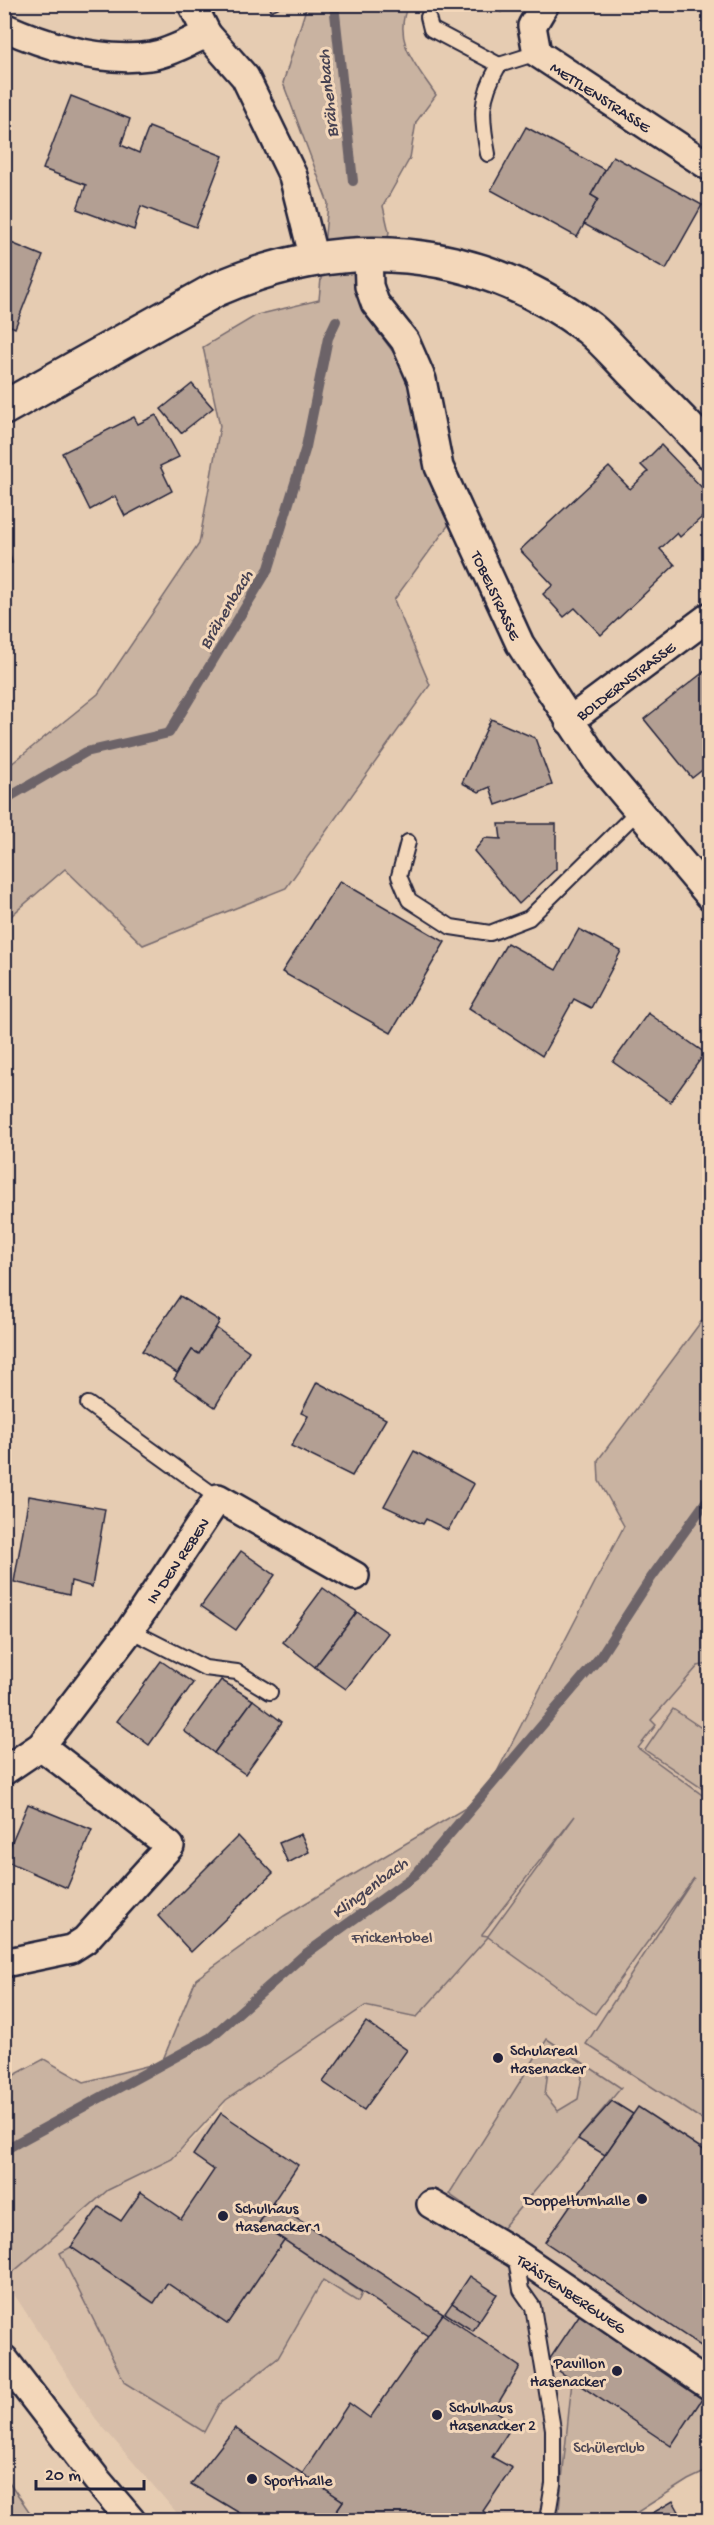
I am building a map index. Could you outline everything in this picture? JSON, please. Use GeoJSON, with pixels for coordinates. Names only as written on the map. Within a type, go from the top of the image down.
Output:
{"type":"FeatureCollection","features":[{"type":"Feature","properties":{"kind":"street"},"geometry":{"type":"LineString","coordinates":[[192,4],[207,34],[245,77],[293,176],[314,259]]}},
{"type":"Feature","properties":{"kind":"street","name":"METTLENSTRASSE"},"geometry":{"type":"LineString","coordinates":[[545,4],[532,26],[537,53],[710,167]]}},
{"type":"Feature","properties":{"kind":"street"},"geometry":{"type":"LineString","coordinates":[[4,27],[65,50],[112,57],[153,56],[207,34]]}},
{"type":"Feature","properties":{"kind":"street"},"geometry":{"type":"LineString","coordinates":[[4,408],[215,290],[270,268],[314,259],[368,254],[461,266],[517,284],[556,306],[591,330],[710,452]]}},
{"type":"Feature","properties":{"kind":"street","name":"TOBELSTRASSE"},"geometry":{"type":"LineString","coordinates":[[368,254],[369,285],[375,303],[405,341],[422,380],[439,467],[520,644],[598,763],[710,896]]}},
{"type":"Feature","properties":{"kind":"street","name":"BOLDERNSTRASSE"},"geometry":{"type":"LineString","coordinates":[[569,721],[710,616]]}},
{"type":"Feature","properties":{"kind":"street","name":"IN DEN REBEN"},"geometry":{"type":"LineString","coordinates":[[4,1772],[41,1746],[130,1630],[218,1498],[355,1576]]}},
{"type":"Feature","properties":{"kind":"street"},"geometry":{"type":"LineString","coordinates":[[4,1963],[71,1949],[85,1940],[170,1846],[41,1746]]}},
{"type":"Feature","properties":{"kind":"street","name":"TRÄSTENBERGWEG"},"geometry":{"type":"LineString","coordinates":[[431,2204],[515,2253],[710,2386]]}},
{"type":"Feature","properties":{"kind":"street"},"geometry":{"type":"LineString","coordinates":[[4,2359],[97,2480],[131,2520]]}},
{"type":"Feature","properties":{"kind":"lane"},"geometry":{"type":"LineString","coordinates":[[428,17],[431,29],[499,65]]}},
{"type":"Feature","properties":{"kind":"lane"},"geometry":{"type":"LineString","coordinates":[[488,154],[483,129],[485,89],[499,65],[537,53]]}},
{"type":"Feature","properties":{"kind":"lane"},"geometry":{"type":"LineString","coordinates":[[408,842],[399,876],[409,900],[451,927],[490,933],[529,918],[638,811]]}},
{"type":"Feature","properties":{"kind":"lane"},"geometry":{"type":"LineString","coordinates":[[88,1404],[218,1498]]}},
{"type":"Feature","properties":{"kind":"lane"},"geometry":{"type":"LineString","coordinates":[[130,1630],[205,1668],[237,1672],[270,1692]]}},
{"type":"Feature","properties":{"kind":"lane"},"geometry":{"type":"LineString","coordinates":[[515,2253],[521,2290],[533,2307],[553,2429],[553,2484],[547,2520]]}},
{"type":"Feature","properties":{"kind":"shaded area","name":"Schulareal Hasenacker"},"geometry":{"type":"Polygon","coordinates":[[[698,1666],[709,1673],[709,2470],[688,2480],[625,2520],[183,2520],[96,2419],[4,2279],[108,2190],[172,2159],[221,2113],[226,2100],[365,2006],[417,2017],[488,1937],[481,1935],[635,1739],[698,1666]]]}},
{"type":"Feature","properties":{"kind":"green space"},"geometry":{"type":"Polygon","coordinates":[[[307,5],[408,5],[403,30],[408,52],[436,95],[416,122],[410,158],[383,206],[389,232],[370,321],[417,384],[421,453],[450,523],[394,600],[430,685],[286,888],[143,945],[65,869],[5,921],[5,769],[98,694],[199,544],[220,426],[203,347],[257,315],[319,300],[328,203],[283,83],[307,5]]]}},
{"type":"Feature","properties":{"kind":"green space","name":"Frickentobel"},"geometry":{"type":"Polygon","coordinates":[[[709,1311],[709,1664],[698,1666],[651,1720],[656,1725],[638,1748],[709,1800],[709,2124],[586,2044],[694,1878],[595,2014],[488,1937],[417,2017],[365,2006],[226,2100],[172,2159],[108,2190],[5,2279],[5,2080],[44,2059],[84,2082],[162,2062],[196,1979],[284,1916],[484,1797],[624,1526],[599,1481],[598,1460],[709,1311]],[[575,1816],[482,1934],[488,1936],[575,1816]]]}},
{"type":"Feature","properties":{"kind":"green space"},"geometry":{"type":"Polygon","coordinates":[[[673,1709],[709,1733],[709,1793],[645,1750],[673,1709]]]}},
{"type":"Feature","properties":{"kind":"green space"},"geometry":{"type":"Polygon","coordinates":[[[547,2039],[621,2088],[501,2230],[449,2194],[547,2039]],[[571,2067],[548,2070],[545,2095],[558,2111],[578,2099],[582,2076],[571,2067]]]}},
{"type":"Feature","properties":{"kind":"green space"},"geometry":{"type":"Polygon","coordinates":[[[284,2240],[362,2293],[358,2302],[323,2280],[278,2358],[219,2404],[204,2432],[125,2383],[60,2253],[71,2247],[153,2303],[167,2283],[227,2324],[284,2240]]]}},
{"type":"Feature","properties":{"kind":"green space","name":"Schülerclub"},"geometry":{"type":"Polygon","coordinates":[[[572,2380],[671,2445],[706,2393],[709,2395],[709,2470],[688,2480],[625,2520],[558,2520],[572,2380]]]}},
{"type":"Feature","properties":{"kind":"green space"},"geometry":{"type":"Polygon","coordinates":[[[5,2476],[35,2520],[5,2520],[5,2476]]]}},
{"type":"Feature","properties":{"kind":"building"},"geometry":{"type":"Polygon","coordinates":[[[70,4],[84,4],[81,10],[70,4]]]}},
{"type":"Feature","properties":{"kind":"building"},"geometry":{"type":"Polygon","coordinates":[[[269,4],[287,4],[271,11],[269,4]]]}},
{"type":"Feature","properties":{"kind":"building"},"geometry":{"type":"Polygon","coordinates":[[[485,4],[505,4],[501,12],[485,4]]]}},
{"type":"Feature","properties":{"kind":"building"},"geometry":{"type":"Polygon","coordinates":[[[71,96],[130,119],[121,145],[139,153],[149,127],[223,156],[196,227],[141,206],[134,230],[77,209],[86,185],[43,169],[71,96]]]}},
{"type":"Feature","properties":{"kind":"building"},"geometry":{"type":"Polygon","coordinates":[[[526,127],[605,170],[591,195],[598,199],[577,237],[491,190],[526,127]]]}},
{"type":"Feature","properties":{"kind":"building"},"geometry":{"type":"Polygon","coordinates":[[[613,156],[702,205],[666,269],[584,224],[598,199],[591,195],[613,156]]]}},
{"type":"Feature","properties":{"kind":"building"},"geometry":{"type":"Polygon","coordinates":[[[4,240],[43,256],[15,328],[4,323],[4,240]]]}},
{"type":"Feature","properties":{"kind":"building"},"geometry":{"type":"Polygon","coordinates":[[[192,384],[213,408],[181,433],[161,409],[192,384]]]}},
{"type":"Feature","properties":{"kind":"building"},"geometry":{"type":"Polygon","coordinates":[[[156,415],[179,457],[160,466],[172,491],[125,516],[115,496],[90,510],[62,453],[134,417],[138,424],[156,415]]]}},
{"type":"Feature","properties":{"kind":"building"},"geometry":{"type":"Polygon","coordinates":[[[661,445],[710,496],[710,510],[680,537],[677,533],[660,549],[675,565],[601,635],[575,608],[564,617],[543,594],[553,585],[520,550],[609,467],[630,489],[648,472],[641,465],[661,445]]]}},
{"type":"Feature","properties":{"kind":"building"},"geometry":{"type":"Polygon","coordinates":[[[4,531],[12,563],[4,565],[4,531]]]}},
{"type":"Feature","properties":{"kind":"building"},"geometry":{"type":"Polygon","coordinates":[[[710,667],[710,764],[692,778],[644,719],[710,667]]]}},
{"type":"Feature","properties":{"kind":"building"},"geometry":{"type":"Polygon","coordinates":[[[491,719],[535,738],[552,785],[496,805],[490,787],[479,792],[462,783],[491,719]]]}},
{"type":"Feature","properties":{"kind":"building"},"geometry":{"type":"Polygon","coordinates":[[[499,824],[556,824],[556,869],[519,904],[474,851],[485,838],[501,839],[499,824]]]}},
{"type":"Feature","properties":{"kind":"building"},"geometry":{"type":"Polygon","coordinates":[[[340,881],[445,942],[391,1033],[282,972],[340,881]]]}},
{"type":"Feature","properties":{"kind":"building"},"geometry":{"type":"Polygon","coordinates":[[[579,929],[621,951],[591,1008],[574,999],[542,1056],[469,1008],[507,943],[556,970],[579,929]]]}},
{"type":"Feature","properties":{"kind":"building"},"geometry":{"type":"Polygon","coordinates":[[[648,1013],[705,1053],[670,1102],[613,1062],[648,1013]]]}},
{"type":"Feature","properties":{"kind":"building"},"geometry":{"type":"Polygon","coordinates":[[[180,1296],[220,1321],[199,1354],[192,1350],[177,1373],[142,1351],[180,1296]]]}},
{"type":"Feature","properties":{"kind":"building"},"geometry":{"type":"Polygon","coordinates":[[[216,1328],[249,1351],[215,1407],[174,1379],[192,1350],[199,1354],[216,1328]]]}},
{"type":"Feature","properties":{"kind":"building"},"geometry":{"type":"Polygon","coordinates":[[[317,1382],[386,1419],[352,1476],[291,1446],[308,1416],[301,1413],[317,1382]]]}},
{"type":"Feature","properties":{"kind":"building"},"geometry":{"type":"Polygon","coordinates":[[[414,1451],[474,1484],[448,1530],[426,1519],[423,1524],[384,1506],[414,1451]]]}},
{"type":"Feature","properties":{"kind":"building"},"geometry":{"type":"Polygon","coordinates":[[[29,1496],[105,1509],[92,1587],[71,1581],[69,1595],[14,1582],[29,1496]]]}},
{"type":"Feature","properties":{"kind":"building"},"geometry":{"type":"Polygon","coordinates":[[[241,1551],[275,1575],[236,1630],[201,1606],[241,1551]]]}},
{"type":"Feature","properties":{"kind":"building"},"geometry":{"type":"Polygon","coordinates":[[[323,1588],[357,1612],[315,1667],[283,1642],[323,1588]]]}},
{"type":"Feature","properties":{"kind":"building"},"geometry":{"type":"Polygon","coordinates":[[[357,1612],[388,1633],[346,1689],[315,1667],[357,1612]]]}},
{"type":"Feature","properties":{"kind":"building"},"geometry":{"type":"Polygon","coordinates":[[[4,1623],[10,1624],[4,1656],[4,1623]]]}},
{"type":"Feature","properties":{"kind":"building"},"geometry":{"type":"Polygon","coordinates":[[[161,1661],[193,1683],[149,1745],[117,1721],[161,1661]]]}},
{"type":"Feature","properties":{"kind":"building"},"geometry":{"type":"Polygon","coordinates":[[[221,1680],[253,1700],[214,1753],[184,1731],[221,1680]]]}},
{"type":"Feature","properties":{"kind":"building"},"geometry":{"type":"Polygon","coordinates":[[[253,1700],[282,1722],[245,1774],[214,1753],[253,1700]]]}},
{"type":"Feature","properties":{"kind":"building"},"geometry":{"type":"Polygon","coordinates":[[[28,1804],[92,1830],[67,1888],[4,1860],[28,1804]]]}},
{"type":"Feature","properties":{"kind":"building"},"geometry":{"type":"Polygon","coordinates":[[[301,1834],[309,1852],[288,1863],[279,1843],[301,1834]]]}},
{"type":"Feature","properties":{"kind":"building"},"geometry":{"type":"Polygon","coordinates":[[[238,1836],[273,1873],[191,1952],[158,1916],[238,1836]]]}},
{"type":"Feature","properties":{"kind":"building"},"geometry":{"type":"Polygon","coordinates":[[[366,2022],[407,2050],[364,2110],[323,2082],[366,2022]]]}},
{"type":"Feature","properties":{"kind":"building"},"geometry":{"type":"Polygon","coordinates":[[[612,2101],[633,2114],[605,2155],[578,2139],[612,2101]]]}},
{"type":"Feature","properties":{"kind":"building","name":"Doppelturnhalle"},"geometry":{"type":"Polygon","coordinates":[[[638,2107],[710,2154],[710,2352],[545,2242],[638,2107]]]}},
{"type":"Feature","properties":{"kind":"building","name":"Schulhaus Hasenacker 1"},"geometry":{"type":"Polygon","coordinates":[[[221,2113],[298,2165],[259,2223],[284,2240],[227,2324],[167,2283],[154,2303],[71,2247],[99,2207],[121,2221],[141,2192],[181,2219],[214,2170],[193,2155],[221,2113]]]}},
{"type":"Feature","properties":{"kind":"building"},"geometry":{"type":"Polygon","coordinates":[[[273,2203],[443,2314],[428,2336],[259,2223],[273,2203]]]}},
{"type":"Feature","properties":{"kind":"building"},"geometry":{"type":"Polygon","coordinates":[[[470,2276],[497,2294],[479,2321],[452,2303],[470,2276]]]}},
{"type":"Feature","properties":{"kind":"building"},"geometry":{"type":"Polygon","coordinates":[[[452,2303],[479,2321],[473,2331],[445,2313],[452,2303]]]}},
{"type":"Feature","properties":{"kind":"building","name":"Pavillon Hasenacker"},"geometry":{"type":"Polygon","coordinates":[[[582,2311],[706,2393],[671,2446],[547,2363],[582,2311]]]}},
{"type":"Feature","properties":{"kind":"building","name":"Schulhaus Hasenacker 2"},"geometry":{"type":"Polygon","coordinates":[[[443,2314],[520,2367],[494,2410],[514,2423],[492,2457],[512,2468],[483,2511],[495,2520],[330,2520],[343,2501],[302,2474],[349,2403],[370,2418],[443,2314]]]}},
{"type":"Feature","properties":{"kind":"building","name":"Sporthalle"},"geometry":{"type":"Polygon","coordinates":[[[235,2428],[343,2501],[330,2520],[251,2520],[191,2484],[235,2428]]]}},
{"type":"Feature","properties":{"kind":"building"},"geometry":{"type":"Polygon","coordinates":[[[710,2486],[710,2499],[704,2488],[710,2486]]]}},
{"type":"Feature","properties":{"kind":"building"},"geometry":{"type":"Polygon","coordinates":[[[673,2501],[682,2517],[676,2520],[655,2520],[651,2514],[673,2501]]]}},
{"type":"Feature","properties":{"kind":"waterway","name":"Brähenbach"},"geometry":{"type":"LineString","coordinates":[[334,4],[353,181]]}},
{"type":"Feature","properties":{"kind":"waterway","name":"Brähenbach"},"geometry":{"type":"LineString","coordinates":[[4,800],[86,752],[169,733],[269,568],[306,447],[328,338],[336,321]]}},
{"type":"Feature","properties":{"kind":"waterway","name":"Klingenbach"},"geometry":{"type":"LineString","coordinates":[[4,2150],[210,2038],[304,1955],[414,1876],[600,1657],[651,1578],[710,1496]]}},
{"type":"Feature","properties":{"kind":"place","name":"Schulareal Hasenacker"},"geometry":{"type":"Point","coordinates":[498,2058]}},
{"type":"Feature","properties":{"kind":"place","name":"Doppelturnhalle"},"geometry":{"type":"Point","coordinates":[642,2199]}},
{"type":"Feature","properties":{"kind":"place","name":"Schulhaus Hasenacker 1"},"geometry":{"type":"Point","coordinates":[223,2216]}},
{"type":"Feature","properties":{"kind":"place","name":"Pavillon Hasenacker"},"geometry":{"type":"Point","coordinates":[617,2371]}},
{"type":"Feature","properties":{"kind":"place","name":"Schulhaus Hasenacker 2"},"geometry":{"type":"Point","coordinates":[437,2415]}},
{"type":"Feature","properties":{"kind":"place","name":"Sporthalle"},"geometry":{"type":"Point","coordinates":[252,2479]}}]}
